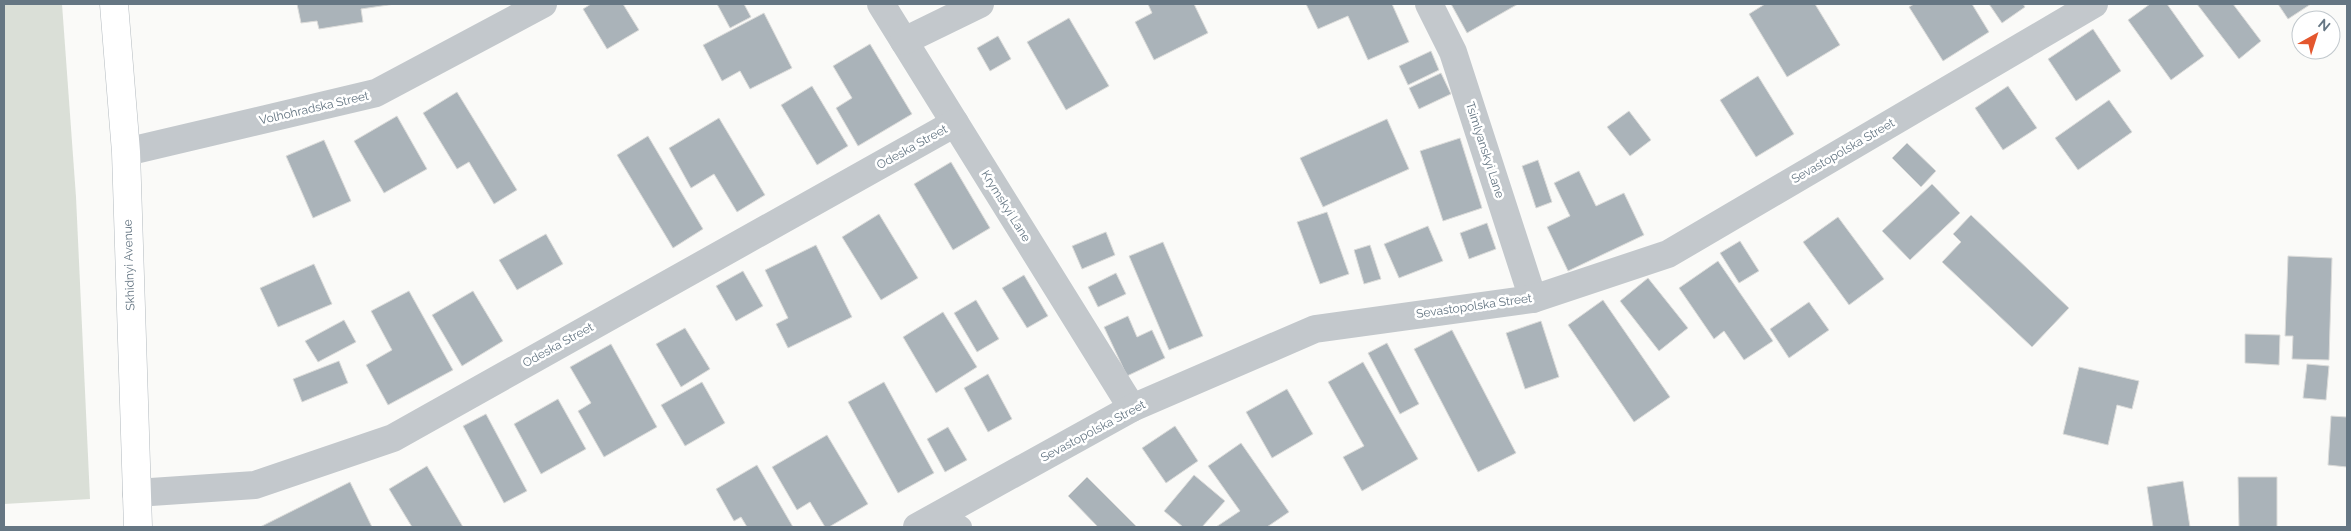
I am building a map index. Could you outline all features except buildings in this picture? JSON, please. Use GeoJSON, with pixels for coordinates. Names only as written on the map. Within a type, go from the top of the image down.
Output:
{"type":"FeatureCollection","features":[{"type":"Feature","properties":{"kind":"main road","name":"Skhidnyi Avenue"},"geometry":{"type":"LineString","coordinates":[[114,4],[126,152],[138,527]]}},
{"type":"Feature","properties":{"kind":"street","name":"Volhohradska Street"},"geometry":{"type":"LineString","coordinates":[[126,152],[376,93],[544,4]]}},
{"type":"Feature","properties":{"kind":"street","name":"Krymskyi Lane"},"geometry":{"type":"LineString","coordinates":[[881,4],[1132,408]]}},
{"type":"Feature","properties":{"kind":"street"},"geometry":{"type":"LineString","coordinates":[[904,41],[980,4]]}},
{"type":"Feature","properties":{"kind":"street","name":"Tsimlyanskyi Lane"},"geometry":{"type":"LineString","coordinates":[[1429,4],[1453,52],[1533,298]]}},
{"type":"Feature","properties":{"kind":"street","name":"Sevastopolska Street"},"geometry":{"type":"LineString","coordinates":[[917,527],[952,520],[1132,408],[1315,329],[1533,298],[1668,254],[2094,4]]}},
{"type":"Feature","properties":{"kind":"street","name":"Odeska Street"},"geometry":{"type":"LineString","coordinates":[[136,493],[255,485],[394,438],[955,123]]}},
{"type":"Feature","properties":{"kind":"shaded area"},"geometry":{"type":"Polygon","coordinates":[[[4,4],[62,4],[76,197],[90,499],[4,504],[4,4]]]}}]}
